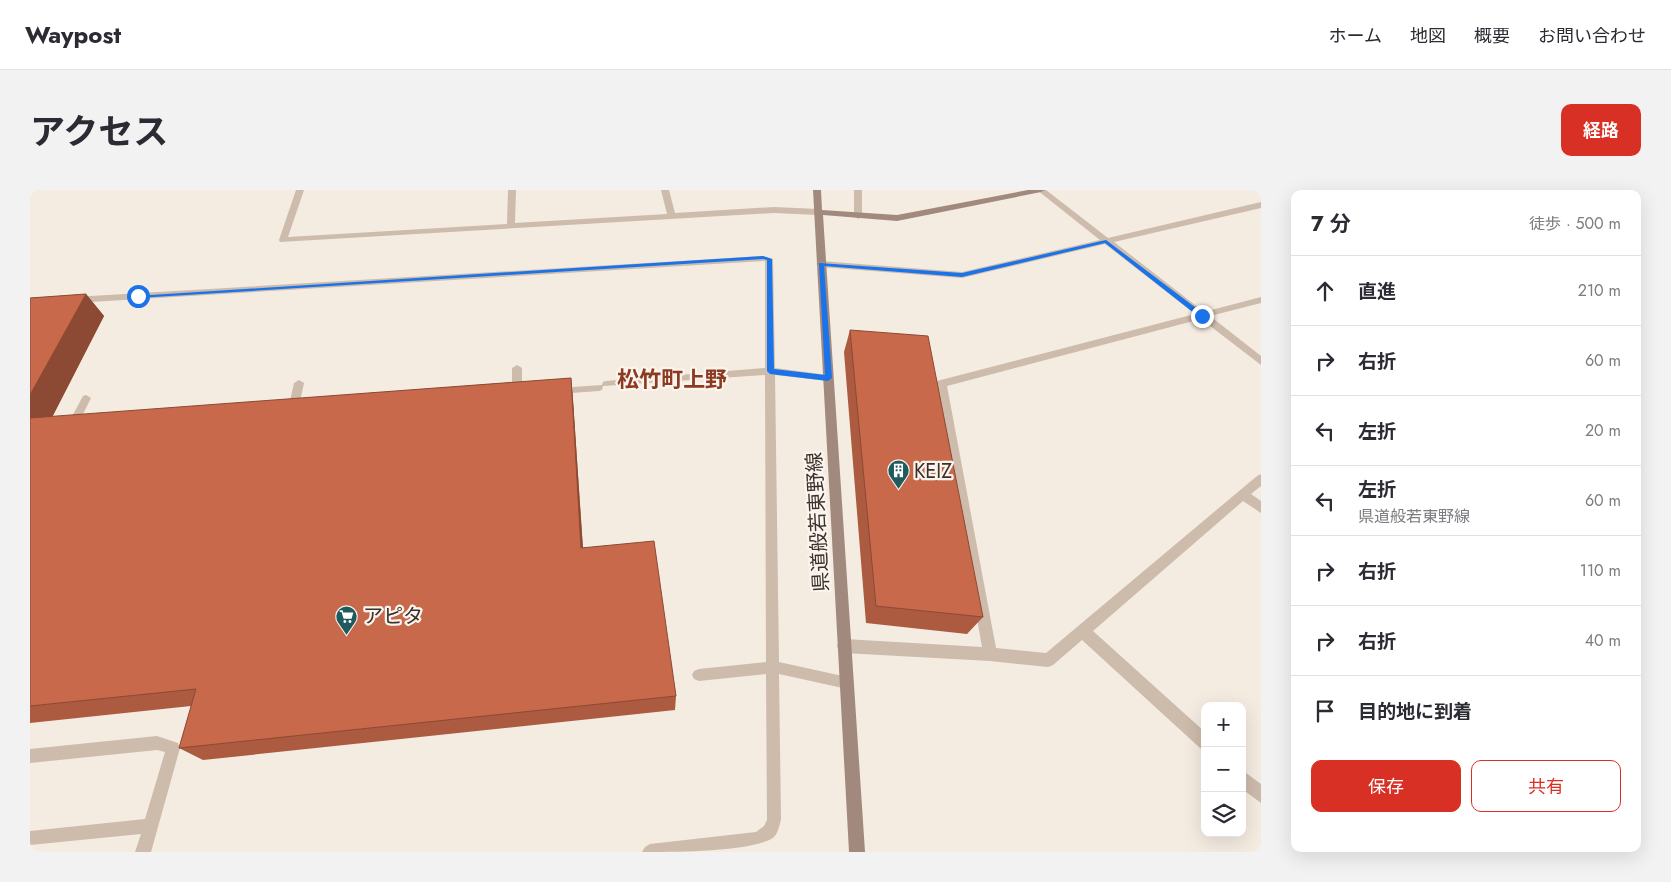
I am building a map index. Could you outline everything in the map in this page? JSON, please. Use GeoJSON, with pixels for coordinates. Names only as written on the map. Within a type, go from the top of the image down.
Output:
{"type":"FeatureCollection","features":[{"type":"Feature","properties":{"kind":"main road","name":"県道般若東野線"},"geometry":{"type":"LineString","coordinates":[[817,190],[857,852]]}},
{"type":"Feature","properties":{"kind":"main road"},"geometry":{"type":"LineString","coordinates":[[818,212],[898,218],[1041,190]]}},
{"type":"Feature","properties":{"kind":"street"},"geometry":{"type":"LineString","coordinates":[[300,190],[283,240],[774,210],[818,212]]}},
{"type":"Feature","properties":{"kind":"street"},"geometry":{"type":"LineString","coordinates":[[511,226],[512,190]]}},
{"type":"Feature","properties":{"kind":"street"},"geometry":{"type":"LineString","coordinates":[[665,190],[672,217]]}},
{"type":"Feature","properties":{"kind":"street"},"geometry":{"type":"LineString","coordinates":[[858,190],[858,216]]}},
{"type":"Feature","properties":{"kind":"street"},"geometry":{"type":"LineString","coordinates":[[1041,190],[1261,361]]}},
{"type":"Feature","properties":{"kind":"street"},"geometry":{"type":"LineString","coordinates":[[821,264],[962,275],[1261,205]]}},
{"type":"Feature","properties":{"kind":"street"},"geometry":{"type":"LineString","coordinates":[[990,654],[941,384],[1261,300]]}},
{"type":"Feature","properties":{"kind":"street"},"geometry":{"type":"LineString","coordinates":[[844,646],[990,654],[1048,660],[1261,479]]}},
{"type":"Feature","properties":{"kind":"street"},"geometry":{"type":"LineString","coordinates":[[1243,495],[1261,508]]}},
{"type":"Feature","properties":{"kind":"street"},"geometry":{"type":"LineString","coordinates":[[1083,631],[1201,739]]}},
{"type":"Feature","properties":{"kind":"street"},"geometry":{"type":"LineString","coordinates":[[1246,782],[1261,795]]}},
{"type":"Feature","properties":{"kind":"lane"},"geometry":{"type":"LineString","coordinates":[[60,300],[770,259],[774,820],[770,831],[758,839],[650,852]]}},
{"type":"Feature","properties":{"kind":"lane"},"geometry":{"type":"LineString","coordinates":[[516,394],[517,368]]}},
{"type":"Feature","properties":{"kind":"lane"},"geometry":{"type":"LineString","coordinates":[[544,392],[770,371],[828,378]]}},
{"type":"Feature","properties":{"kind":"lane"},"geometry":{"type":"LineString","coordinates":[[292,410],[299,383]]}},
{"type":"Feature","properties":{"kind":"lane"},"geometry":{"type":"LineString","coordinates":[[86,398],[73,424],[87,424]]}},
{"type":"Feature","properties":{"kind":"lane"},"geometry":{"type":"LineString","coordinates":[[699,675],[773,667],[847,683]]}},
{"type":"Feature","properties":{"kind":"lane"},"geometry":{"type":"LineString","coordinates":[[30,756],[157,743],[173,748],[143,852]]}},
{"type":"Feature","properties":{"kind":"lane"},"geometry":{"type":"LineString","coordinates":[[30,838],[150,826]]}},
{"type":"Feature","properties":{"kind":"building"},"geometry":{"type":"Polygon","coordinates":[[[86,294],[30,395],[30,298],[86,294]]]}},
{"type":"Feature","properties":{"kind":"building","name":"KEIZ"},"geometry":{"type":"Polygon","coordinates":[[[850,330],[928,336],[983,617],[876,606],[850,330]]]}},
{"type":"Feature","properties":{"kind":"building","name":"アピタ"},"geometry":{"type":"Polygon","coordinates":[[[571,378],[581,548],[654,541],[676,696],[179,748],[196,689],[30,706],[30,418],[571,378]]]}},
{"type":"Feature","properties":{"kind":"place","name":"KEIZ"},"geometry":{"type":"Point","coordinates":[898,490]}},
{"type":"Feature","properties":{"kind":"place","name":"アピタ"},"geometry":{"type":"Point","coordinates":[347,635]}},
{"type":"Feature","properties":{"kind":"district","name":"松竹町上野"},"geometry":{"type":"Point","coordinates":[672,379]}},
{"type":"Feature","properties":{"kind":"route"},"geometry":{"type":"LineString","coordinates":[[138,296],[763,258],[770,259],[770,371],[828,378],[821,264],[962,275],[1106,241],[1202,316]]}}]}
